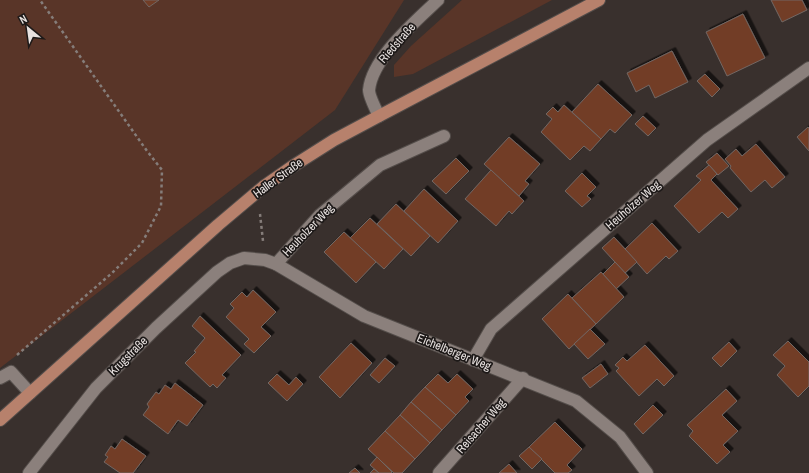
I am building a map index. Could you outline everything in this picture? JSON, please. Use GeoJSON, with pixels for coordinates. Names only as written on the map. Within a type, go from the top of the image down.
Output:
{"type":"FeatureCollection","features":[{"type":"Feature","properties":{"kind":"main road","name":"Haller Straße"},"geometry":{"type":"LineString","coordinates":[[0,420],[218,225],[264,187],[293,166],[334,140],[599,0]]}},
{"type":"Feature","properties":{"kind":"street","name":"Riedstraße"},"geometry":{"type":"LineString","coordinates":[[379,116],[369,91],[373,74],[381,59],[414,23],[438,0]]}},
{"type":"Feature","properties":{"kind":"street","name":"Heuholzer Weg"},"geometry":{"type":"LineString","coordinates":[[473,360],[491,329],[701,145],[809,68]]}},
{"type":"Feature","properties":{"kind":"street","name":"Heuholzer Weg"},"geometry":{"type":"LineString","coordinates":[[270,262],[320,215],[380,165],[444,136]]}},
{"type":"Feature","properties":{"kind":"street","name":"Eichelberger Weg"},"geometry":{"type":"LineString","coordinates":[[244,258],[270,262],[364,316],[522,378],[576,401],[620,437],[647,473]]}},
{"type":"Feature","properties":{"kind":"street","name":"Krugstraße"},"geometry":{"type":"LineString","coordinates":[[29,473],[96,388],[156,328],[216,272],[244,258]]}},
{"type":"Feature","properties":{"kind":"street"},"geometry":{"type":"LineString","coordinates":[[0,378],[12,372],[30,392]]}},
{"type":"Feature","properties":{"kind":"street","name":"Reisacher Weg"},"geometry":{"type":"LineString","coordinates":[[439,473],[522,378]]}},
{"type":"Feature","properties":{"kind":"path"},"geometry":{"type":"LineString","coordinates":[[12,372],[12,358],[112,273],[142,243],[161,206],[162,170],[40,0]]}},
{"type":"Feature","properties":{"kind":"path"},"geometry":{"type":"LineString","coordinates":[[259,211],[270,262]]}},
{"type":"Feature","properties":{"kind":"shaded area"},"geometry":{"type":"Polygon","coordinates":[[[0,0],[404,0],[335,110],[0,368],[0,0]]]}},
{"type":"Feature","properties":{"kind":"shaded area"},"geometry":{"type":"Polygon","coordinates":[[[462,0],[552,0],[413,74],[394,77],[394,65],[411,46],[462,0]]]}},
{"type":"Feature","properties":{"kind":"building"},"geometry":{"type":"Polygon","coordinates":[[[143,0],[159,0],[149,7],[143,0]]]}},
{"type":"Feature","properties":{"kind":"building"},"geometry":{"type":"Polygon","coordinates":[[[771,0],[802,0],[807,10],[782,22],[771,0]]]}},
{"type":"Feature","properties":{"kind":"building"},"geometry":{"type":"Polygon","coordinates":[[[743,14],[765,58],[727,76],[706,32],[743,14]]]}},
{"type":"Feature","properties":{"kind":"building"},"geometry":{"type":"Polygon","coordinates":[[[672,51],[688,82],[655,98],[649,85],[636,92],[627,73],[672,51]]]}},
{"type":"Feature","properties":{"kind":"building"},"geometry":{"type":"Polygon","coordinates":[[[705,74],[720,89],[712,97],[697,81],[705,74]]]}},
{"type":"Feature","properties":{"kind":"building"},"geometry":{"type":"Polygon","coordinates":[[[598,84],[632,115],[615,133],[610,129],[601,139],[572,112],[598,84]]]}},
{"type":"Feature","properties":{"kind":"building"},"geometry":{"type":"Polygon","coordinates":[[[564,105],[601,139],[590,151],[584,146],[570,160],[541,132],[552,119],[546,114],[553,107],[558,112],[564,105]]]}},
{"type":"Feature","properties":{"kind":"building"},"geometry":{"type":"Polygon","coordinates":[[[643,116],[656,128],[648,136],[635,124],[643,116]]]}},
{"type":"Feature","properties":{"kind":"building"},"geometry":{"type":"Polygon","coordinates":[[[808,127],[809,128],[809,151],[797,137],[808,127]]]}},
{"type":"Feature","properties":{"kind":"building"},"geometry":{"type":"Polygon","coordinates":[[[509,137],[540,164],[525,181],[529,184],[519,196],[484,164],[509,137]]]}},
{"type":"Feature","properties":{"kind":"building"},"geometry":{"type":"Polygon","coordinates":[[[756,144],[785,177],[772,188],[765,180],[751,192],[730,168],[731,166],[725,159],[736,149],[742,156],[756,144]]]}},
{"type":"Feature","properties":{"kind":"building"},"geometry":{"type":"Polygon","coordinates":[[[717,153],[729,166],[718,175],[706,162],[717,153]]]}},
{"type":"Feature","properties":{"kind":"building"},"geometry":{"type":"Polygon","coordinates":[[[456,158],[469,171],[446,194],[432,181],[456,158]]]}},
{"type":"Feature","properties":{"kind":"building"},"geometry":{"type":"Polygon","coordinates":[[[709,165],[717,174],[711,180],[738,209],[728,218],[722,212],[699,233],[674,206],[701,180],[696,176],[709,165]]]}},
{"type":"Feature","properties":{"kind":"building"},"geometry":{"type":"Polygon","coordinates":[[[491,170],[524,201],[512,214],[509,211],[496,226],[465,199],[491,170]]]}},
{"type":"Feature","properties":{"kind":"building"},"geometry":{"type":"Polygon","coordinates":[[[582,173],[596,187],[587,196],[591,199],[582,207],[565,191],[582,173]]]}},
{"type":"Feature","properties":{"kind":"building"},"geometry":{"type":"Polygon","coordinates":[[[424,189],[458,221],[438,243],[404,211],[424,189]]]}},
{"type":"Feature","properties":{"kind":"building"},"geometry":{"type":"Polygon","coordinates":[[[396,204],[430,236],[411,256],[377,224],[396,204]]]}},
{"type":"Feature","properties":{"kind":"building"},"geometry":{"type":"Polygon","coordinates":[[[370,218],[403,249],[384,269],[350,238],[370,218]]]}},
{"type":"Feature","properties":{"kind":"building"},"geometry":{"type":"Polygon","coordinates":[[[652,223],[678,251],[669,259],[666,256],[647,274],[625,249],[652,223]]]}},
{"type":"Feature","properties":{"kind":"building"},"geometry":{"type":"Polygon","coordinates":[[[344,232],[376,262],[356,283],[324,252],[344,232]]]}},
{"type":"Feature","properties":{"kind":"building"},"geometry":{"type":"Polygon","coordinates":[[[614,237],[637,262],[625,273],[602,248],[614,237]]]}},
{"type":"Feature","properties":{"kind":"building"},"geometry":{"type":"Polygon","coordinates":[[[615,262],[629,277],[616,289],[603,274],[615,262]]]}},
{"type":"Feature","properties":{"kind":"building"},"geometry":{"type":"Polygon","coordinates":[[[601,272],[624,297],[596,324],[572,298],[601,272]]]}},
{"type":"Feature","properties":{"kind":"building"},"geometry":{"type":"Polygon","coordinates":[[[253,290],[276,312],[261,327],[271,336],[254,353],[244,344],[249,339],[226,317],[234,308],[230,304],[242,292],[247,297],[253,290]]]}},
{"type":"Feature","properties":{"kind":"building"},"geometry":{"type":"Polygon","coordinates":[[[568,294],[596,324],[569,349],[542,319],[568,294]]]}},
{"type":"Feature","properties":{"kind":"building"},"geometry":{"type":"Polygon","coordinates":[[[200,316],[241,355],[222,375],[226,378],[217,388],[213,384],[210,387],[185,363],[196,352],[194,351],[205,338],[192,326],[200,316]]]}},
{"type":"Feature","properties":{"kind":"building"},"geometry":{"type":"Polygon","coordinates":[[[590,329],[605,344],[588,359],[574,344],[590,329]]]}},
{"type":"Feature","properties":{"kind":"building"},"geometry":{"type":"Polygon","coordinates":[[[788,341],[809,362],[809,386],[798,397],[777,375],[785,366],[773,355],[788,341]]]}},
{"type":"Feature","properties":{"kind":"building"},"geometry":{"type":"Polygon","coordinates":[[[729,342],[737,351],[721,367],[712,358],[729,342]]]}},
{"type":"Feature","properties":{"kind":"building"},"geometry":{"type":"Polygon","coordinates":[[[351,343],[372,363],[340,398],[319,377],[351,343]]]}},
{"type":"Feature","properties":{"kind":"building"},"geometry":{"type":"Polygon","coordinates":[[[645,345],[674,376],[664,386],[657,379],[639,396],[616,371],[619,368],[615,365],[623,357],[627,361],[645,345]]]}},
{"type":"Feature","properties":{"kind":"building"},"geometry":{"type":"Polygon","coordinates":[[[385,358],[395,366],[379,383],[370,375],[385,358]]]}},
{"type":"Feature","properties":{"kind":"building"},"geometry":{"type":"Polygon","coordinates":[[[601,364],[608,374],[590,388],[582,378],[601,364]]]}},
{"type":"Feature","properties":{"kind":"building"},"geometry":{"type":"Polygon","coordinates":[[[277,374],[289,385],[296,377],[303,384],[287,401],[268,383],[277,374]]]}},
{"type":"Feature","properties":{"kind":"building"},"geometry":{"type":"Polygon","coordinates":[[[438,374],[448,383],[457,374],[473,389],[465,397],[469,401],[456,415],[425,387],[438,374]]]}},
{"type":"Feature","properties":{"kind":"building"},"geometry":{"type":"Polygon","coordinates":[[[175,383],[203,405],[187,426],[178,420],[168,434],[143,415],[149,407],[147,404],[156,392],[159,394],[165,385],[171,389],[175,383]]]}},
{"type":"Feature","properties":{"kind":"building"},"geometry":{"type":"Polygon","coordinates":[[[425,387],[456,415],[442,430],[411,402],[425,387]]]}},
{"type":"Feature","properties":{"kind":"building"},"geometry":{"type":"Polygon","coordinates":[[[726,389],[737,401],[722,415],[738,431],[723,445],[730,452],[717,464],[689,436],[693,431],[687,425],[726,389]]]}},
{"type":"Feature","properties":{"kind":"building"},"geometry":{"type":"Polygon","coordinates":[[[411,402],[442,430],[430,443],[400,415],[411,402]]]}},
{"type":"Feature","properties":{"kind":"building"},"geometry":{"type":"Polygon","coordinates":[[[653,405],[663,415],[643,434],[634,424],[653,405]]]}},
{"type":"Feature","properties":{"kind":"building"},"geometry":{"type":"Polygon","coordinates":[[[400,415],[430,443],[415,459],[385,431],[400,415]]]}},
{"type":"Feature","properties":{"kind":"building"},"geometry":{"type":"Polygon","coordinates":[[[555,422],[582,449],[567,465],[572,470],[568,473],[555,473],[529,447],[555,422]]]}},
{"type":"Feature","properties":{"kind":"building"},"geometry":{"type":"Polygon","coordinates":[[[385,431],[415,459],[402,473],[394,473],[368,449],[385,431]]]}},
{"type":"Feature","properties":{"kind":"building"},"geometry":{"type":"Polygon","coordinates":[[[122,439],[146,456],[133,473],[120,473],[104,462],[108,457],[105,455],[111,446],[115,449],[122,439]]]}},
{"type":"Feature","properties":{"kind":"building"},"geometry":{"type":"Polygon","coordinates":[[[529,447],[542,459],[532,469],[519,456],[529,447]]]}},
{"type":"Feature","properties":{"kind":"building"},"geometry":{"type":"Polygon","coordinates":[[[377,457],[392,472],[391,473],[379,473],[370,465],[377,457]]]}},
{"type":"Feature","properties":{"kind":"building"},"geometry":{"type":"Polygon","coordinates":[[[509,464],[517,473],[499,473],[509,464]]]}},
{"type":"Feature","properties":{"kind":"building"},"geometry":{"type":"Polygon","coordinates":[[[355,468],[360,473],[349,473],[355,468]]]}},
{"type":"Feature","properties":{"kind":"building"},"geometry":{"type":"Polygon","coordinates":[[[374,469],[379,473],[370,473],[374,469]]]}}]}
